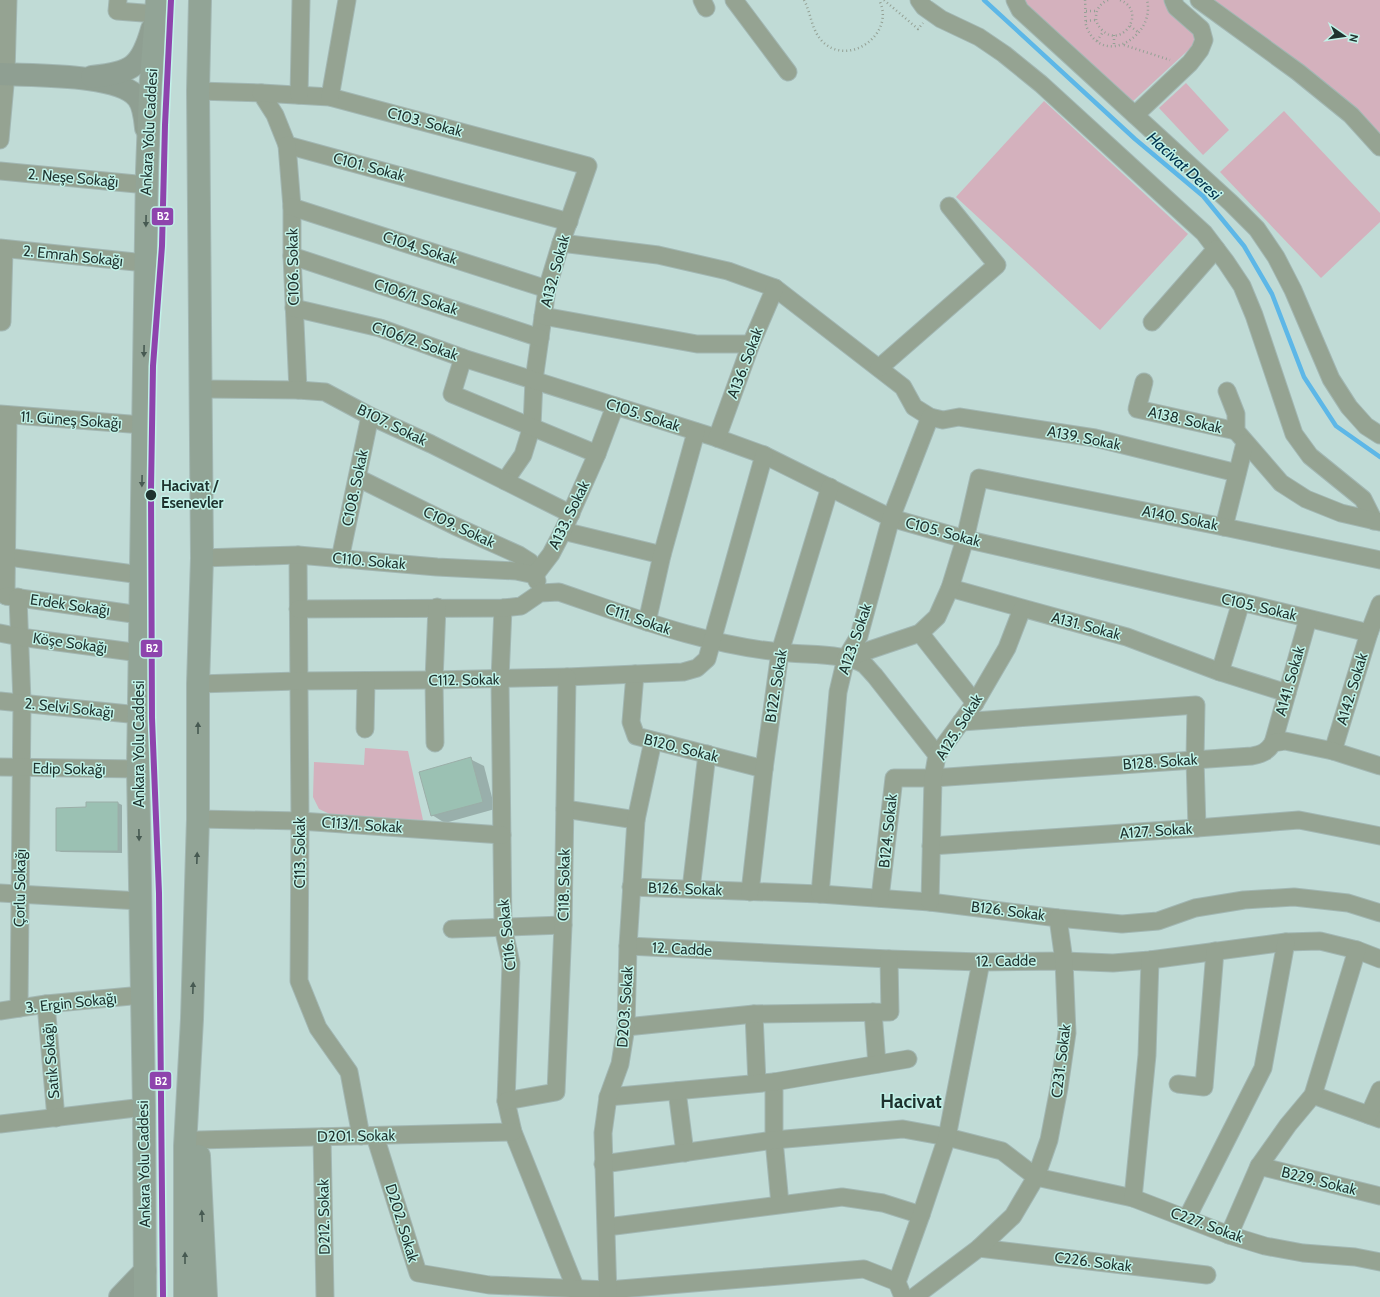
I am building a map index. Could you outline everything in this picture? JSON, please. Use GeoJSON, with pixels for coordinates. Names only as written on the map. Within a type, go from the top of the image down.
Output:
{"type":"FeatureCollection","features":[{"type":"Feature","properties":{"kind":"highway"},"geometry":{"type":"LineString","coordinates":[[185,1297],[185,1146],[192,1019],[198,819],[198,684],[202,558],[198,91],[200,0]]}},
{"type":"Feature","properties":{"kind":"highway","name":"Ankara Yolu Caddesi"},"geometry":{"type":"LineString","coordinates":[[145,1297],[144,1107],[138,769],[145,263],[148,141],[156,10]]}},
{"type":"Feature","properties":{"kind":"highway"},"geometry":{"type":"LineString","coordinates":[[192,1019],[206,1297]]}},
{"type":"Feature","properties":{"kind":"main road"},"geometry":{"type":"LineString","coordinates":[[83,78],[118,73],[130,68],[141,59],[148,44],[156,10]]}},
{"type":"Feature","properties":{"kind":"main road"},"geometry":{"type":"LineString","coordinates":[[3,74],[83,78],[108,83],[127,90],[138,97],[142,105],[145,115],[148,141]]}},
{"type":"Feature","properties":{"kind":"main road"},"geometry":{"type":"LineString","coordinates":[[120,1297],[146,1271]]}},
{"type":"Feature","properties":{"kind":"street"},"geometry":{"type":"LineString","coordinates":[[0,140],[8,0]]}},
{"type":"Feature","properties":{"kind":"street"},"geometry":{"type":"LineString","coordinates":[[118,0],[117,11],[156,10]]}},
{"type":"Feature","properties":{"kind":"street"},"geometry":{"type":"LineString","coordinates":[[299,95],[300,0]]}},
{"type":"Feature","properties":{"kind":"street"},"geometry":{"type":"LineString","coordinates":[[330,97],[347,0]]}},
{"type":"Feature","properties":{"kind":"street"},"geometry":{"type":"LineString","coordinates":[[734,0],[788,72]]}},
{"type":"Feature","properties":{"kind":"street"},"geometry":{"type":"LineString","coordinates":[[919,0],[924,6],[942,19],[992,46],[1041,84],[1204,232],[1242,286],[1254,314],[1294,434],[1310,456],[1363,499],[1377,521]]}},
{"type":"Feature","properties":{"kind":"street"},"geometry":{"type":"LineString","coordinates":[[1015,0],[1020,10],[1257,228],[1276,257],[1290,284],[1331,379],[1349,407],[1366,426],[1380,435]]}},
{"type":"Feature","properties":{"kind":"street"},"geometry":{"type":"LineString","coordinates":[[1135,115],[1190,63],[1200,50],[1204,40],[1201,29],[1176,7],[1173,0]]}},
{"type":"Feature","properties":{"kind":"street"},"geometry":{"type":"LineString","coordinates":[[1199,0],[1304,77],[1351,115],[1380,147]]}},
{"type":"Feature","properties":{"kind":"street"},"geometry":{"type":"LineString","coordinates":[[198,91],[261,93],[275,115],[286,145]]}},
{"type":"Feature","properties":{"kind":"street","name":"C103. Sokak"},"geometry":{"type":"LineString","coordinates":[[261,93],[330,97],[588,166]]}},
{"type":"Feature","properties":{"kind":"street","name":"C106. Sokak"},"geometry":{"type":"LineString","coordinates":[[286,145],[292,207],[292,256],[298,390]]}},
{"type":"Feature","properties":{"kind":"street","name":"C101. Sokak"},"geometry":{"type":"LineString","coordinates":[[286,145],[568,222]]}},
{"type":"Feature","properties":{"kind":"street","name":"A132. Sokak"},"geometry":{"type":"LineString","coordinates":[[534,380],[547,289],[568,222],[588,166]]}},
{"type":"Feature","properties":{"kind":"street","name":"2. Neşe Sokağı"},"geometry":{"type":"LineString","coordinates":[[0,171],[147,185]]}},
{"type":"Feature","properties":{"kind":"street"},"geometry":{"type":"LineString","coordinates":[[879,368],[997,265],[949,206]]}},
{"type":"Feature","properties":{"kind":"street","name":"C104. Sokak"},"geometry":{"type":"LineString","coordinates":[[292,207],[547,289]]}},
{"type":"Feature","properties":{"kind":"street"},"geometry":{"type":"LineString","coordinates":[[561,243],[658,255],[728,271],[775,288],[879,368],[903,388],[914,407],[930,417]]}},
{"type":"Feature","properties":{"kind":"street"},"geometry":{"type":"LineString","coordinates":[[0,322],[2,322],[2,248]]}},
{"type":"Feature","properties":{"kind":"street","name":"2. Emrah Sokağı"},"geometry":{"type":"LineString","coordinates":[[2,248],[145,263]]}},
{"type":"Feature","properties":{"kind":"street"},"geometry":{"type":"LineString","coordinates":[[1152,322],[1216,249]]}},
{"type":"Feature","properties":{"kind":"street","name":"C106/1. Sokak"},"geometry":{"type":"LineString","coordinates":[[292,256],[540,338]]}},
{"type":"Feature","properties":{"kind":"street","name":"A136. Sokak"},"geometry":{"type":"LineString","coordinates":[[717,438],[751,344],[775,288]]}},
{"type":"Feature","properties":{"kind":"street","name":"C106/2. Sokak"},"geometry":{"type":"LineString","coordinates":[[294,308],[380,328],[463,358],[534,380]]}},
{"type":"Feature","properties":{"kind":"street"},"geometry":{"type":"LineString","coordinates":[[543,316],[697,344],[751,344]]}},
{"type":"Feature","properties":{"kind":"street"},"geometry":{"type":"LineString","coordinates":[[463,358],[452,394],[597,454]]}},
{"type":"Feature","properties":{"kind":"street"},"geometry":{"type":"LineString","coordinates":[[505,481],[523,455],[532,426],[534,380]]}},
{"type":"Feature","properties":{"kind":"street","name":"C105. Sokak"},"geometry":{"type":"LineString","coordinates":[[534,380],[717,438],[764,455],[891,518],[965,539],[1241,602],[1370,634]]}},
{"type":"Feature","properties":{"kind":"street","name":"A138. Sokak"},"geometry":{"type":"LineString","coordinates":[[1144,382],[1137,409],[1241,437]]}},
{"type":"Feature","properties":{"kind":"street","name":"B107. Sokak"},"geometry":{"type":"LineString","coordinates":[[201,389],[298,390],[325,392],[370,416],[571,514]]}},
{"type":"Feature","properties":{"kind":"street"},"geometry":{"type":"LineString","coordinates":[[1224,527],[1237,473],[1241,437],[1236,414],[1227,391]]}},
{"type":"Feature","properties":{"kind":"street","name":"A133. Sokak"},"geometry":{"type":"LineString","coordinates":[[535,574],[551,554],[563,531],[597,454],[615,406]]}},
{"type":"Feature","properties":{"kind":"street","name":"11. Güneş Sokağı"},"geometry":{"type":"LineString","coordinates":[[4,415],[143,425]]}},
{"type":"Feature","properties":{"kind":"street","name":"Çorlu Sokağı"},"geometry":{"type":"LineString","coordinates":[[4,415],[3,557],[8,596],[20,637],[22,702],[19,1008]]}},
{"type":"Feature","properties":{"kind":"street","name":"C108. Sokak"},"geometry":{"type":"LineString","coordinates":[[340,559],[370,416]]}},
{"type":"Feature","properties":{"kind":"street","name":"A139. Sokak"},"geometry":{"type":"LineString","coordinates":[[930,417],[943,420],[959,417],[1095,438],[1237,473]]}},
{"type":"Feature","properties":{"kind":"street","name":"A123. Sokak"},"geometry":{"type":"LineString","coordinates":[[820,894],[838,692],[846,658],[859,636],[891,518],[930,417]]}},
{"type":"Feature","properties":{"kind":"street"},"geometry":{"type":"LineString","coordinates":[[647,622],[662,555],[696,432]]}},
{"type":"Feature","properties":{"kind":"street"},"geometry":{"type":"LineString","coordinates":[[1241,437],[1281,483],[1306,499],[1341,513],[1377,521]]}},
{"type":"Feature","properties":{"kind":"street","name":"C112. Sokak"},"geometry":{"type":"LineString","coordinates":[[198,684],[567,677],[682,672],[696,668],[707,659],[764,455]]}},
{"type":"Feature","properties":{"kind":"street","name":"C109. Sokak"},"geometry":{"type":"LineString","coordinates":[[358,478],[455,526],[519,555],[530,562],[540,593]]}},
{"type":"Feature","properties":{"kind":"street","name":"A140. Sokak"},"geometry":{"type":"LineString","coordinates":[[965,539],[979,478],[1380,560]]}},
{"type":"Feature","properties":{"kind":"street","name":"B122. Sokak"},"geometry":{"type":"LineString","coordinates":[[750,892],[764,769],[780,652],[830,487]]}},
{"type":"Feature","properties":{"kind":"street"},"geometry":{"type":"LineString","coordinates":[[563,531],[662,555]]}},
{"type":"Feature","properties":{"kind":"street"},"geometry":{"type":"LineString","coordinates":[[846,658],[920,633],[937,617],[950,588],[965,539]]}},
{"type":"Feature","properties":{"kind":"street","name":"C110. Sokak"},"geometry":{"type":"LineString","coordinates":[[202,558],[298,555],[437,567],[516,571],[535,574]]}},
{"type":"Feature","properties":{"kind":"street","name":"C113. Sokak"},"geometry":{"type":"LineString","coordinates":[[298,555],[300,681],[299,981],[318,1028],[349,1072],[368,1136]]}},
{"type":"Feature","properties":{"kind":"street"},"geometry":{"type":"LineString","coordinates":[[3,557],[141,575]]}},
{"type":"Feature","properties":{"kind":"street","name":"A131. Sokak"},"geometry":{"type":"LineString","coordinates":[[950,588],[1127,638],[1220,672],[1287,693]]}},
{"type":"Feature","properties":{"kind":"street","name":"C111. Sokak"},"geometry":{"type":"LineString","coordinates":[[540,593],[559,592],[677,632],[712,641],[780,652],[846,658],[864,665],[875,676],[938,755]]}},
{"type":"Feature","properties":{"kind":"street"},"geometry":{"type":"LineString","coordinates":[[298,609],[437,607],[503,608],[521,606],[540,593]]}},
{"type":"Feature","properties":{"kind":"street","name":"Erdek Sokağı"},"geometry":{"type":"LineString","coordinates":[[8,596],[140,615]]}},
{"type":"Feature","properties":{"kind":"street"},"geometry":{"type":"LineString","coordinates":[[1220,672],[1241,602]]}},
{"type":"Feature","properties":{"kind":"street"},"geometry":{"type":"LineString","coordinates":[[435,743],[434,680],[437,607]]}},
{"type":"Feature","properties":{"kind":"street","name":"C116. Sokak"},"geometry":{"type":"LineString","coordinates":[[503,608],[500,679],[503,927],[511,963],[506,1101],[513,1132],[578,1292]]}},
{"type":"Feature","properties":{"kind":"street","name":"A125. Sokak"},"geometry":{"type":"LineString","coordinates":[[930,902],[933,778],[938,755],[975,703],[1007,648],[1022,609]]}},
{"type":"Feature","properties":{"kind":"street","name":"A142. Sokak"},"geometry":{"type":"LineString","coordinates":[[1333,751],[1378,612]]}},
{"type":"Feature","properties":{"kind":"street","name":"A141. Sokak"},"geometry":{"type":"LineString","coordinates":[[1273,743],[1308,618]]}},
{"type":"Feature","properties":{"kind":"street","name":"Köşe Sokağı"},"geometry":{"type":"LineString","coordinates":[[0,633],[20,637],[140,652]]}},
{"type":"Feature","properties":{"kind":"street"},"geometry":{"type":"LineString","coordinates":[[920,633],[975,703]]}},
{"type":"Feature","properties":{"kind":"street","name":"B120. Sokak"},"geometry":{"type":"LineString","coordinates":[[635,674],[631,722],[636,736],[764,769]]}},
{"type":"Feature","properties":{"kind":"street","name":"C118. Sokak"},"geometry":{"type":"LineString","coordinates":[[506,1101],[556,1092],[563,925],[567,677]]}},
{"type":"Feature","properties":{"kind":"street"},"geometry":{"type":"LineString","coordinates":[[364,729],[366,681]]}},
{"type":"Feature","properties":{"kind":"street","name":"2. Selvi Sokağı"},"geometry":{"type":"LineString","coordinates":[[0,701],[22,702],[139,715]]}},
{"type":"Feature","properties":{"kind":"street"},"geometry":{"type":"LineString","coordinates":[[961,722],[1196,705],[1195,759],[1198,828]]}},
{"type":"Feature","properties":{"kind":"street","name":"D203. Sokak"},"geometry":{"type":"LineString","coordinates":[[608,1293],[603,1133],[608,1097],[620,1064],[626,1027],[628,946],[636,820],[653,741]]}},
{"type":"Feature","properties":{"kind":"street"},"geometry":{"type":"LineString","coordinates":[[1273,743],[1284,741],[1333,751],[1380,766]]}},
{"type":"Feature","properties":{"kind":"street","name":"B128. Sokak"},"geometry":{"type":"LineString","coordinates":[[933,778],[1260,754],[1268,750],[1273,743]]}},
{"type":"Feature","properties":{"kind":"street"},"geometry":{"type":"LineString","coordinates":[[691,889],[707,754]]}},
{"type":"Feature","properties":{"kind":"street","name":"Edip Sokağı"},"geometry":{"type":"LineString","coordinates":[[0,767],[138,769]]}},
{"type":"Feature","properties":{"kind":"street","name":"B124. Sokak"},"geometry":{"type":"LineString","coordinates":[[880,898],[894,778],[933,778]]}},
{"type":"Feature","properties":{"kind":"street"},"geometry":{"type":"LineString","coordinates":[[565,809],[636,820]]}},
{"type":"Feature","properties":{"kind":"street","name":"C113/1. Sokak"},"geometry":{"type":"LineString","coordinates":[[198,819],[300,821],[502,835]]}},
{"type":"Feature","properties":{"kind":"street","name":"A127. Sokak"},"geometry":{"type":"LineString","coordinates":[[931,846],[1299,820],[1380,836]]}},
{"type":"Feature","properties":{"kind":"street","name":"B126. Sokak"},"geometry":{"type":"LineString","coordinates":[[631,887],[820,894],[880,898],[930,902],[1058,918],[1122,924],[1158,921],[1195,908],[1244,900],[1294,897],[1348,903],[1380,913]]}},
{"type":"Feature","properties":{"kind":"street"},"geometry":{"type":"LineString","coordinates":[[0,893],[140,901]]}},
{"type":"Feature","properties":{"kind":"street","name":"C231. Sokak"},"geometry":{"type":"LineString","coordinates":[[914,1297],[978,1248],[1013,1216],[1036,1177],[1049,1140],[1059,1088],[1067,1033],[1064,961],[1058,918]]}},
{"type":"Feature","properties":{"kind":"street"},"geometry":{"type":"LineString","coordinates":[[452,929],[563,925]]}},
{"type":"Feature","properties":{"kind":"street","name":"12. Cadde"},"geometry":{"type":"LineString","coordinates":[[628,946],[889,959],[981,962],[1064,961],[1113,963],[1150,960],[1286,942],[1320,941],[1357,950],[1380,959]]}},
{"type":"Feature","properties":{"kind":"street"},"geometry":{"type":"LineString","coordinates":[[1187,1218],[1263,1068],[1286,942]]}},
{"type":"Feature","properties":{"kind":"street"},"geometry":{"type":"LineString","coordinates":[[1230,1234],[1259,1166],[1288,1125],[1313,1095],[1357,950]]}},
{"type":"Feature","properties":{"kind":"street"},"geometry":{"type":"LineString","coordinates":[[1178,1084],[1204,1087],[1215,951]]}},
{"type":"Feature","properties":{"kind":"street"},"geometry":{"type":"LineString","coordinates":[[626,1027],[754,1014],[890,1012],[889,959]]}},
{"type":"Feature","properties":{"kind":"street"},"geometry":{"type":"LineString","coordinates":[[1133,1198],[1147,1055],[1150,960]]}},
{"type":"Feature","properties":{"kind":"street"},"geometry":{"type":"LineString","coordinates":[[578,1292],[608,1293],[864,1269],[900,1289],[921,1215],[946,1137],[981,962]]}},
{"type":"Feature","properties":{"kind":"street","name":"3. Ergin Sokağı"},"geometry":{"type":"LineString","coordinates":[[0,1011],[46,1004],[142,995]]}},
{"type":"Feature","properties":{"kind":"street","name":"Satık Sokağı"},"geometry":{"type":"LineString","coordinates":[[46,1004],[56,1118]]}},
{"type":"Feature","properties":{"kind":"street"},"geometry":{"type":"LineString","coordinates":[[873,1012],[877,1064]]}},
{"type":"Feature","properties":{"kind":"street"},"geometry":{"type":"LineString","coordinates":[[754,1014],[757,1083]]}},
{"type":"Feature","properties":{"kind":"street"},"geometry":{"type":"LineString","coordinates":[[608,1097],[774,1082],[908,1059]]}},
{"type":"Feature","properties":{"kind":"street"},"geometry":{"type":"LineString","coordinates":[[774,1082],[774,1140],[780,1204]]}},
{"type":"Feature","properties":{"kind":"street"},"geometry":{"type":"LineString","coordinates":[[1313,1095],[1374,1117],[1380,1090]]}},
{"type":"Feature","properties":{"kind":"street"},"geometry":{"type":"LineString","coordinates":[[677,1091],[685,1153]]}},
{"type":"Feature","properties":{"kind":"street"},"geometry":{"type":"LineString","coordinates":[[0,1124],[144,1107]]}},
{"type":"Feature","properties":{"kind":"street"},"geometry":{"type":"LineString","coordinates":[[603,1164],[774,1140],[903,1129],[946,1137],[1002,1151],[1036,1177]]}},
{"type":"Feature","properties":{"kind":"street","name":"D201. Sokak"},"geometry":{"type":"LineString","coordinates":[[198,1140],[513,1132]]}},
{"type":"Feature","properties":{"kind":"street","name":"D202. Sokak"},"geometry":{"type":"LineString","coordinates":[[368,1136],[418,1273],[489,1285],[578,1292]]}},
{"type":"Feature","properties":{"kind":"street","name":"D212. Sokak"},"geometry":{"type":"LineString","coordinates":[[322,1137],[325,1297]]}},
{"type":"Feature","properties":{"kind":"street","name":"B229. Sokak"},"geometry":{"type":"LineString","coordinates":[[1259,1166],[1380,1196]]}},
{"type":"Feature","properties":{"kind":"street","name":"C227. Sokak"},"geometry":{"type":"LineString","coordinates":[[1036,1177],[1133,1198],[1265,1246],[1303,1253],[1355,1257],[1380,1262]]}},
{"type":"Feature","properties":{"kind":"street"},"geometry":{"type":"LineString","coordinates":[[606,1227],[842,1197],[883,1203],[921,1215]]}},
{"type":"Feature","properties":{"kind":"street","name":"C226. Sokak"},"geometry":{"type":"LineString","coordinates":[[978,1248],[1207,1275]]}},
{"type":"Feature","properties":{"kind":"path"},"geometry":{"type":"LineString","coordinates":[[804,0],[809,8],[815,32],[822,41],[832,48],[844,50],[855,49],[866,45],[875,37],[881,26],[883,15],[879,0]]}},
{"type":"Feature","properties":{"kind":"path"},"geometry":{"type":"LineString","coordinates":[[1085,0],[1086,26],[1090,34],[1097,41],[1105,45],[1123,45],[1175,62]]}},
{"type":"Feature","properties":{"kind":"path"},"geometry":{"type":"LineString","coordinates":[[1108,0],[1101,4],[1097,11],[1096,20],[1098,26],[1103,32],[1114,35],[1124,33],[1130,26],[1132,17],[1132,11],[1129,6],[1120,0]]}},
{"type":"Feature","properties":{"kind":"path"},"geometry":{"type":"LineString","coordinates":[[1123,45],[1131,40],[1144,25],[1148,16],[1149,7],[1147,0]]}},
{"type":"Feature","properties":{"kind":"path"},"geometry":{"type":"LineString","coordinates":[[1086,11],[1097,11]]}},
{"type":"Feature","properties":{"kind":"path"},"geometry":{"type":"LineString","coordinates":[[1086,22],[1096,20]]}},
{"type":"Feature","properties":{"kind":"path"},"geometry":{"type":"LineString","coordinates":[[1130,26],[1138,32]]}},
{"type":"Feature","properties":{"kind":"path"},"geometry":{"type":"LineString","coordinates":[[1097,41],[1103,32]]}},
{"type":"Feature","properties":{"kind":"path"},"geometry":{"type":"LineString","coordinates":[[1114,35],[1114,46]]}},
{"type":"Feature","properties":{"kind":"shaded area"},"geometry":{"type":"Polygon","coordinates":[[[1023,0],[1164,0],[1167,8],[1176,18],[1193,32],[1197,42],[1132,102],[1023,0]]]}},
{"type":"Feature","properties":{"kind":"shaded area"},"geometry":{"type":"Polygon","coordinates":[[[1204,0],[1380,0],[1380,140],[1204,0]]]}},
{"type":"Feature","properties":{"kind":"shaded area"},"geometry":{"type":"Polygon","coordinates":[[[1186,83],[1229,130],[1203,155],[1159,108],[1186,83]]]}},
{"type":"Feature","properties":{"kind":"shaded area"},"geometry":{"type":"Polygon","coordinates":[[[1044,101],[1188,234],[1100,330],[956,197],[1044,101]]]}},
{"type":"Feature","properties":{"kind":"shaded area"},"geometry":{"type":"Polygon","coordinates":[[[1284,111],[1380,213],[1380,222],[1321,278],[1220,172],[1284,111]]]}},
{"type":"Feature","properties":{"kind":"shaded area"},"geometry":{"type":"Polygon","coordinates":[[[365,748],[408,751],[423,820],[336,817],[319,809],[313,797],[314,762],[364,765],[365,748]]]}},
{"type":"Feature","properties":{"kind":"building"},"geometry":{"type":"Polygon","coordinates":[[[471,757],[483,802],[431,816],[419,772],[471,757]]]}},
{"type":"Feature","properties":{"kind":"building"},"geometry":{"type":"Polygon","coordinates":[[[86,802],[118,802],[118,851],[56,851],[56,808],[86,807],[86,802]]]}},
{"type":"Feature","properties":{"kind":"waterway","name":"Hacivat Deresi"},"geometry":{"type":"LineString","coordinates":[[984,0],[1135,139],[1203,196],[1244,246],[1272,294],[1304,377],[1336,426],[1380,457]]}},
{"type":"Feature","properties":{"kind":"transit line","name":"B2"},"geometry":{"type":"LineString","coordinates":[[163,1297],[159,893],[152,718],[151,490],[153,366],[162,246],[165,125],[171,0]]}},
{"type":"Feature","properties":{"kind":"place","name":"Hacivat / Esenevler"},"geometry":{"type":"Point","coordinates":[151,495]}},
{"type":"Feature","properties":{"kind":"district","name":"Hacivat"},"geometry":{"type":"Point","coordinates":[911,1101]}}]}
